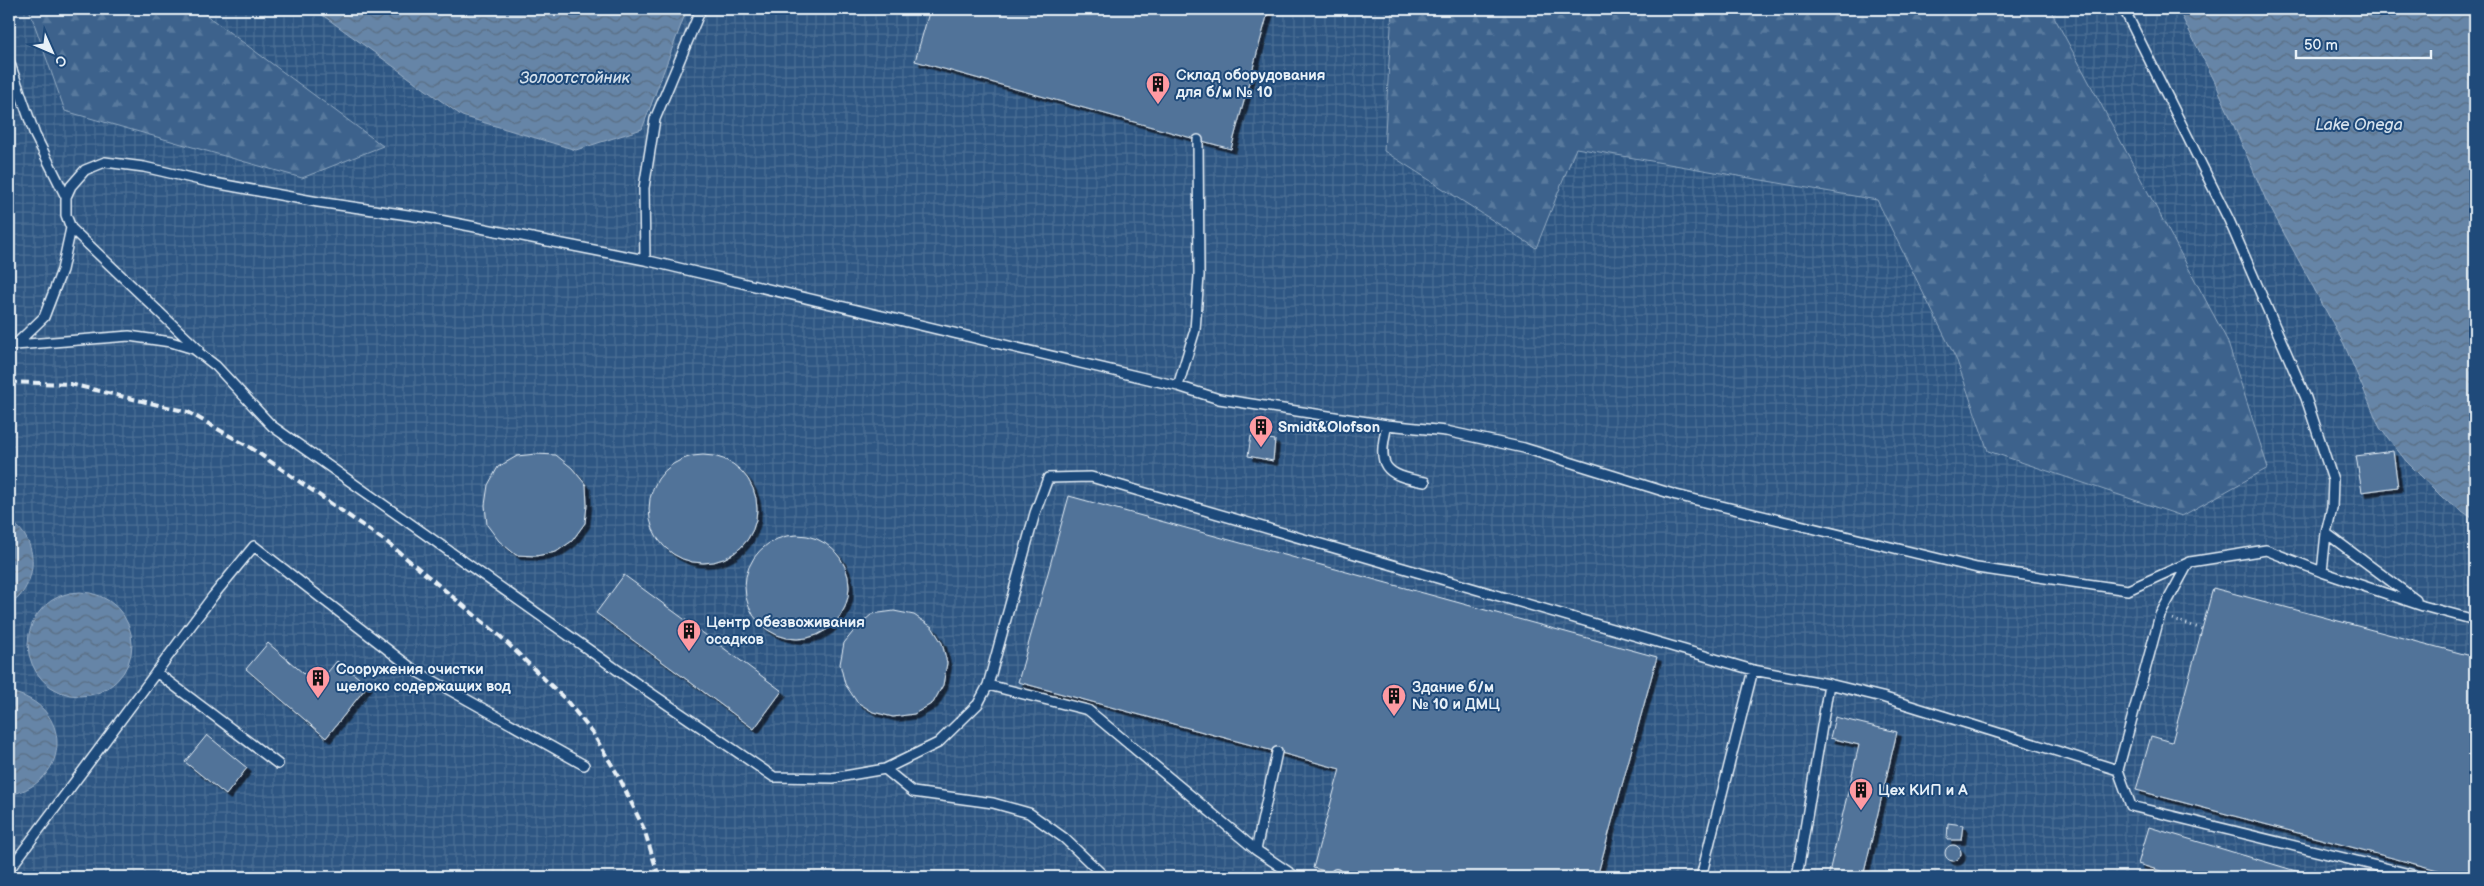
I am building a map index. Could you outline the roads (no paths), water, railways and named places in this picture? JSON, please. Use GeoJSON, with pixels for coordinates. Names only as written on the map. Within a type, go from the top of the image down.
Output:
{"type":"FeatureCollection","features":[{"type":"Feature","properties":{"kind":"lane"},"geometry":{"type":"LineString","coordinates":[[645,260],[644,188],[656,119],[701,9]]}},
{"type":"Feature","properties":{"kind":"lane"},"geometry":{"type":"LineString","coordinates":[[2124,9],[2229,220],[2306,398],[2332,480],[2332,508],[2326,533],[2322,572]]}},
{"type":"Feature","properties":{"kind":"lane"},"geometry":{"type":"LineString","coordinates":[[9,61],[35,135],[66,197]]}},
{"type":"Feature","properties":{"kind":"lane"},"geometry":{"type":"LineString","coordinates":[[1178,386],[1195,330],[1199,276],[1198,140]]}},
{"type":"Feature","properties":{"kind":"lane"},"geometry":{"type":"LineString","coordinates":[[12,345],[44,317],[62,270],[70,228],[66,215],[66,197],[71,186],[85,170],[105,162],[126,164],[227,186],[327,204],[429,218],[645,260],[1178,386],[1219,399],[1387,425],[1446,431],[1524,448],[1676,495],[1977,568],[2128,590],[2190,562],[2266,550],[2322,572],[2423,606],[2475,620]]}},
{"type":"Feature","properties":{"kind":"lane"},"geometry":{"type":"LineString","coordinates":[[70,228],[216,366],[272,426],[601,659],[774,777],[833,778],[885,769],[938,743],[978,704],[988,685],[1035,513],[1048,478],[1082,477],[1091,477],[1280,531],[1753,670],[1829,684],[1882,697],[2118,770]]}},
{"type":"Feature","properties":{"kind":"lane"},"geometry":{"type":"LineString","coordinates":[[12,345],[129,336],[171,342],[194,350],[216,366]]}},
{"type":"Feature","properties":{"kind":"lane"},"geometry":{"type":"LineString","coordinates":[[1387,425],[1381,448],[1382,462],[1392,473],[1407,479],[1425,482]]}},
{"type":"Feature","properties":{"kind":"lane"},"geometry":{"type":"LineString","coordinates":[[2326,533],[2423,606]]}},
{"type":"Feature","properties":{"kind":"lane"},"geometry":{"type":"LineString","coordinates":[[9,870],[156,672],[254,546],[414,670],[584,765]]}},
{"type":"Feature","properties":{"kind":"lane"},"geometry":{"type":"LineString","coordinates":[[2190,562],[2160,615],[2118,770],[2130,806],[2422,877]]}},
{"type":"Feature","properties":{"kind":"lane"},"geometry":{"type":"LineString","coordinates":[[1702,877],[1753,670]]}},
{"type":"Feature","properties":{"kind":"lane"},"geometry":{"type":"LineString","coordinates":[[156,672],[278,764]]}},
{"type":"Feature","properties":{"kind":"lane"},"geometry":{"type":"LineString","coordinates":[[1796,877],[1829,684]]}},
{"type":"Feature","properties":{"kind":"lane"},"geometry":{"type":"LineString","coordinates":[[988,685],[1088,710],[1256,850],[1296,877]]}},
{"type":"Feature","properties":{"kind":"lane"},"geometry":{"type":"LineString","coordinates":[[1256,850],[1277,752]]}},
{"type":"Feature","properties":{"kind":"lane"},"geometry":{"type":"LineString","coordinates":[[885,769],[913,792],[993,803],[1029,813],[1064,838],[1105,877]]}},
{"type":"Feature","properties":{"kind":"water","name":"Золоотстойник"},"geometry":{"type":"Polygon","coordinates":[[[314,9],[687,9],[642,129],[576,150],[462,116],[314,9]]]}},
{"type":"Feature","properties":{"kind":"water","name":"Lake Onega"},"geometry":{"type":"Polygon","coordinates":[[[2178,9],[2475,9],[2475,520],[2443,498],[2406,461],[2380,428],[2344,344],[2266,200],[2215,82],[2178,9]]]}},
{"type":"Feature","properties":{"kind":"water"},"geometry":{"type":"Polygon","coordinates":[[[9,520],[27,539],[31,550],[32,563],[31,575],[26,587],[9,606],[9,520]]]}},
{"type":"Feature","properties":{"kind":"water"},"geometry":{"type":"Polygon","coordinates":[[[80,592],[100,596],[109,601],[123,615],[128,624],[132,644],[128,664],[123,673],[109,687],[100,692],[80,696],[60,692],[51,687],[37,673],[32,664],[28,644],[32,624],[37,615],[51,601],[60,596],[80,592]]]}},
{"type":"Feature","properties":{"kind":"water"},"geometry":{"type":"Polygon","coordinates":[[[9,692],[30,699],[45,711],[54,726],[57,743],[54,760],[45,775],[30,787],[9,795],[9,692]]]}},
{"type":"Feature","properties":{"kind":"railway"},"geometry":{"type":"LineString","coordinates":[[9,382],[70,384],[188,412],[251,448],[388,543],[501,637],[566,700],[592,732],[618,775],[644,829],[659,877]]}},
{"type":"Feature","properties":{"kind":"place","name":"Склад оборудования для б/м № 10"},"geometry":{"type":"Point","coordinates":[1158,105]}},
{"type":"Feature","properties":{"kind":"place","name":"Smidt&Olofson"},"geometry":{"type":"Point","coordinates":[1261,448]}},
{"type":"Feature","properties":{"kind":"place","name":"Центр обезвоживания осадков"},"geometry":{"type":"Point","coordinates":[689,652]}},
{"type":"Feature","properties":{"kind":"place","name":"Сооружения очистки щелоко содержащих вод"},"geometry":{"type":"Point","coordinates":[318,699]}},
{"type":"Feature","properties":{"kind":"place","name":"Здание б/м № 10 и ДМЦ"},"geometry":{"type":"Point","coordinates":[1394,717]}},
{"type":"Feature","properties":{"kind":"place","name":"Цех КИП и А"},"geometry":{"type":"Point","coordinates":[1861,811]}}]}
